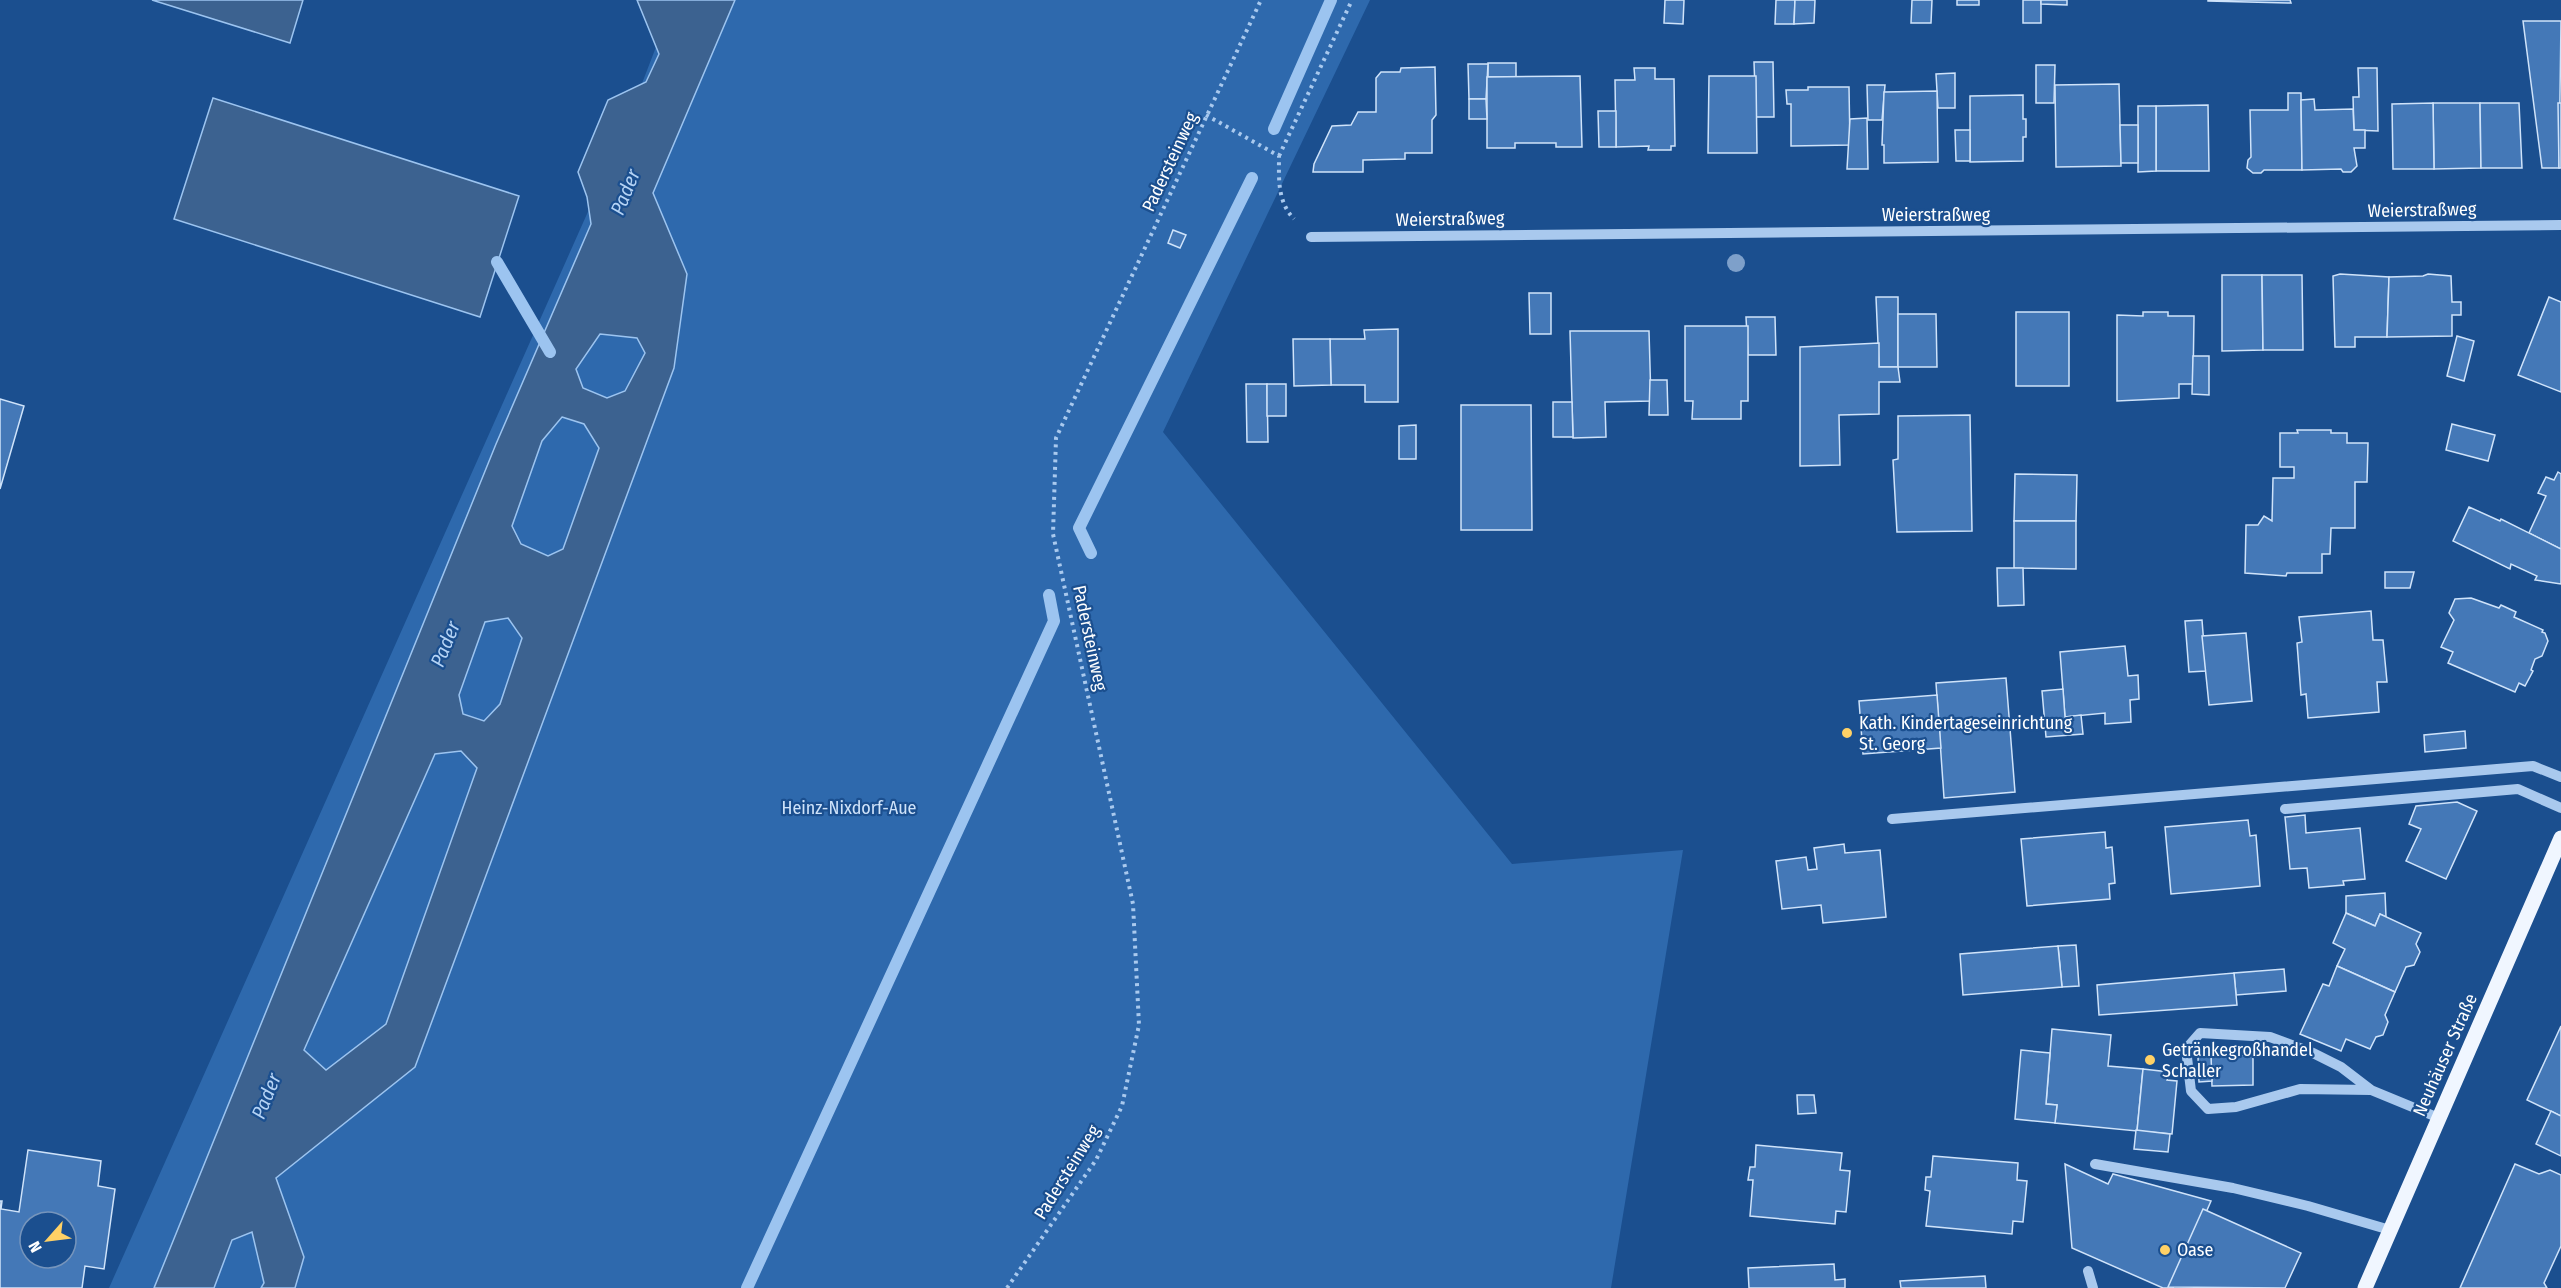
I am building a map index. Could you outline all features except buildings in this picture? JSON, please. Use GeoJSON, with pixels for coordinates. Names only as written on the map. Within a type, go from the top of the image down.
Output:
{"type":"FeatureCollection","features":[{"type":"Feature","properties":{"kind":"main road","name":"Neuhäuser Straße"},"geometry":{"type":"LineString","coordinates":[[2365,1288],[2561,838]]}},
{"type":"Feature","properties":{"kind":"street","name":"Weierstraßweg"},"geometry":{"type":"LineString","coordinates":[[1311,237],[2561,225]]}},
{"type":"Feature","properties":{"kind":"street"},"geometry":{"type":"LineString","coordinates":[[1892,819],[2533,766],[2561,777]]}},
{"type":"Feature","properties":{"kind":"street"},"geometry":{"type":"LineString","coordinates":[[2285,809],[2518,789],[2561,808]]}},
{"type":"Feature","properties":{"kind":"street"},"geometry":{"type":"LineString","coordinates":[[2371,1090],[2300,1089],[2236,1107],[2208,1109],[2191,1091],[2186,1049],[2200,1033],[2270,1037],[2313,1053],[2341,1067],[2371,1090],[2439,1118]]}},
{"type":"Feature","properties":{"kind":"street"},"geometry":{"type":"LineString","coordinates":[[2095,1164],[2233,1188],[2308,1206],[2390,1230]]}},
{"type":"Feature","properties":{"kind":"street"},"geometry":{"type":"LineString","coordinates":[[2088,1271],[2093,1288]]}},
{"type":"Feature","properties":{"kind":"path","name":"Padersteinweg"},"geometry":{"type":"LineString","coordinates":[[1007,1288],[1096,1160],[1122,1106],[1139,1025],[1133,904],[1053,534],[1056,438],[1261,0]]}},
{"type":"Feature","properties":{"kind":"path"},"geometry":{"type":"LineString","coordinates":[[1311,237],[1284,208],[1279,187],[1279,156],[1352,0]]}},
{"type":"Feature","properties":{"kind":"path"},"geometry":{"type":"LineString","coordinates":[[1206,115],[1279,156]]}},
{"type":"Feature","properties":{"kind":"green space","name":"Heinz-Nixdorf-Aue"},"geometry":{"type":"Polygon","coordinates":[[[674,0],[1370,0],[1163,432],[1512,864],[1683,850],[1611,1288],[109,1288],[623,133],[674,0]]]}},
{"type":"Feature","properties":{"kind":"water"},"geometry":{"type":"Polygon","coordinates":[[[152,0],[303,0],[290,43],[152,0]]]}},
{"type":"Feature","properties":{"kind":"water","name":"Pader"},"geometry":{"type":"Polygon","coordinates":[[[637,0],[735,0],[653,193],[687,274],[674,368],[415,1067],[276,1178],[304,1257],[295,1288],[261,1288],[264,1283],[252,1232],[232,1240],[214,1288],[154,1288],[496,444],[591,224],[587,197],[578,172],[608,100],[646,82],[659,54],[637,0]],[[600,334],[576,369],[583,388],[607,398],[625,391],[645,353],[637,338],[600,334]],[[562,417],[542,441],[512,526],[521,544],[548,556],[563,549],[599,448],[584,424],[562,417]],[[508,618],[485,622],[459,695],[463,714],[484,721],[500,704],[522,638],[508,618]],[[461,751],[435,754],[304,1050],[326,1070],[386,1024],[477,768],[461,751]]]}},
{"type":"Feature","properties":{"kind":"water"},"geometry":{"type":"Polygon","coordinates":[[[213,98],[519,196],[480,317],[174,219],[213,98]]]}},
{"type":"Feature","properties":{"kind":"waterway"},"geometry":{"type":"LineString","coordinates":[[1274,129],[1331,0]]}},
{"type":"Feature","properties":{"kind":"waterway"},"geometry":{"type":"LineString","coordinates":[[1091,553],[1079,528],[1252,178]]}},
{"type":"Feature","properties":{"kind":"waterway"},"geometry":{"type":"LineString","coordinates":[[497,262],[550,352]]}},
{"type":"Feature","properties":{"kind":"waterway"},"geometry":{"type":"LineString","coordinates":[[747,1288],[1054,621],[1049,595]]}},
{"type":"Feature","properties":{"kind":"place","name":"Kath. Kindertageseinrichtung St. Georg"},"geometry":{"type":"Point","coordinates":[1847,733]}},
{"type":"Feature","properties":{"kind":"place","name":"Getränkegroßhandel Schaller"},"geometry":{"type":"Point","coordinates":[2150,1060]}},
{"type":"Feature","properties":{"kind":"place","name":"Oase"},"geometry":{"type":"Point","coordinates":[2165,1250]}}]}
